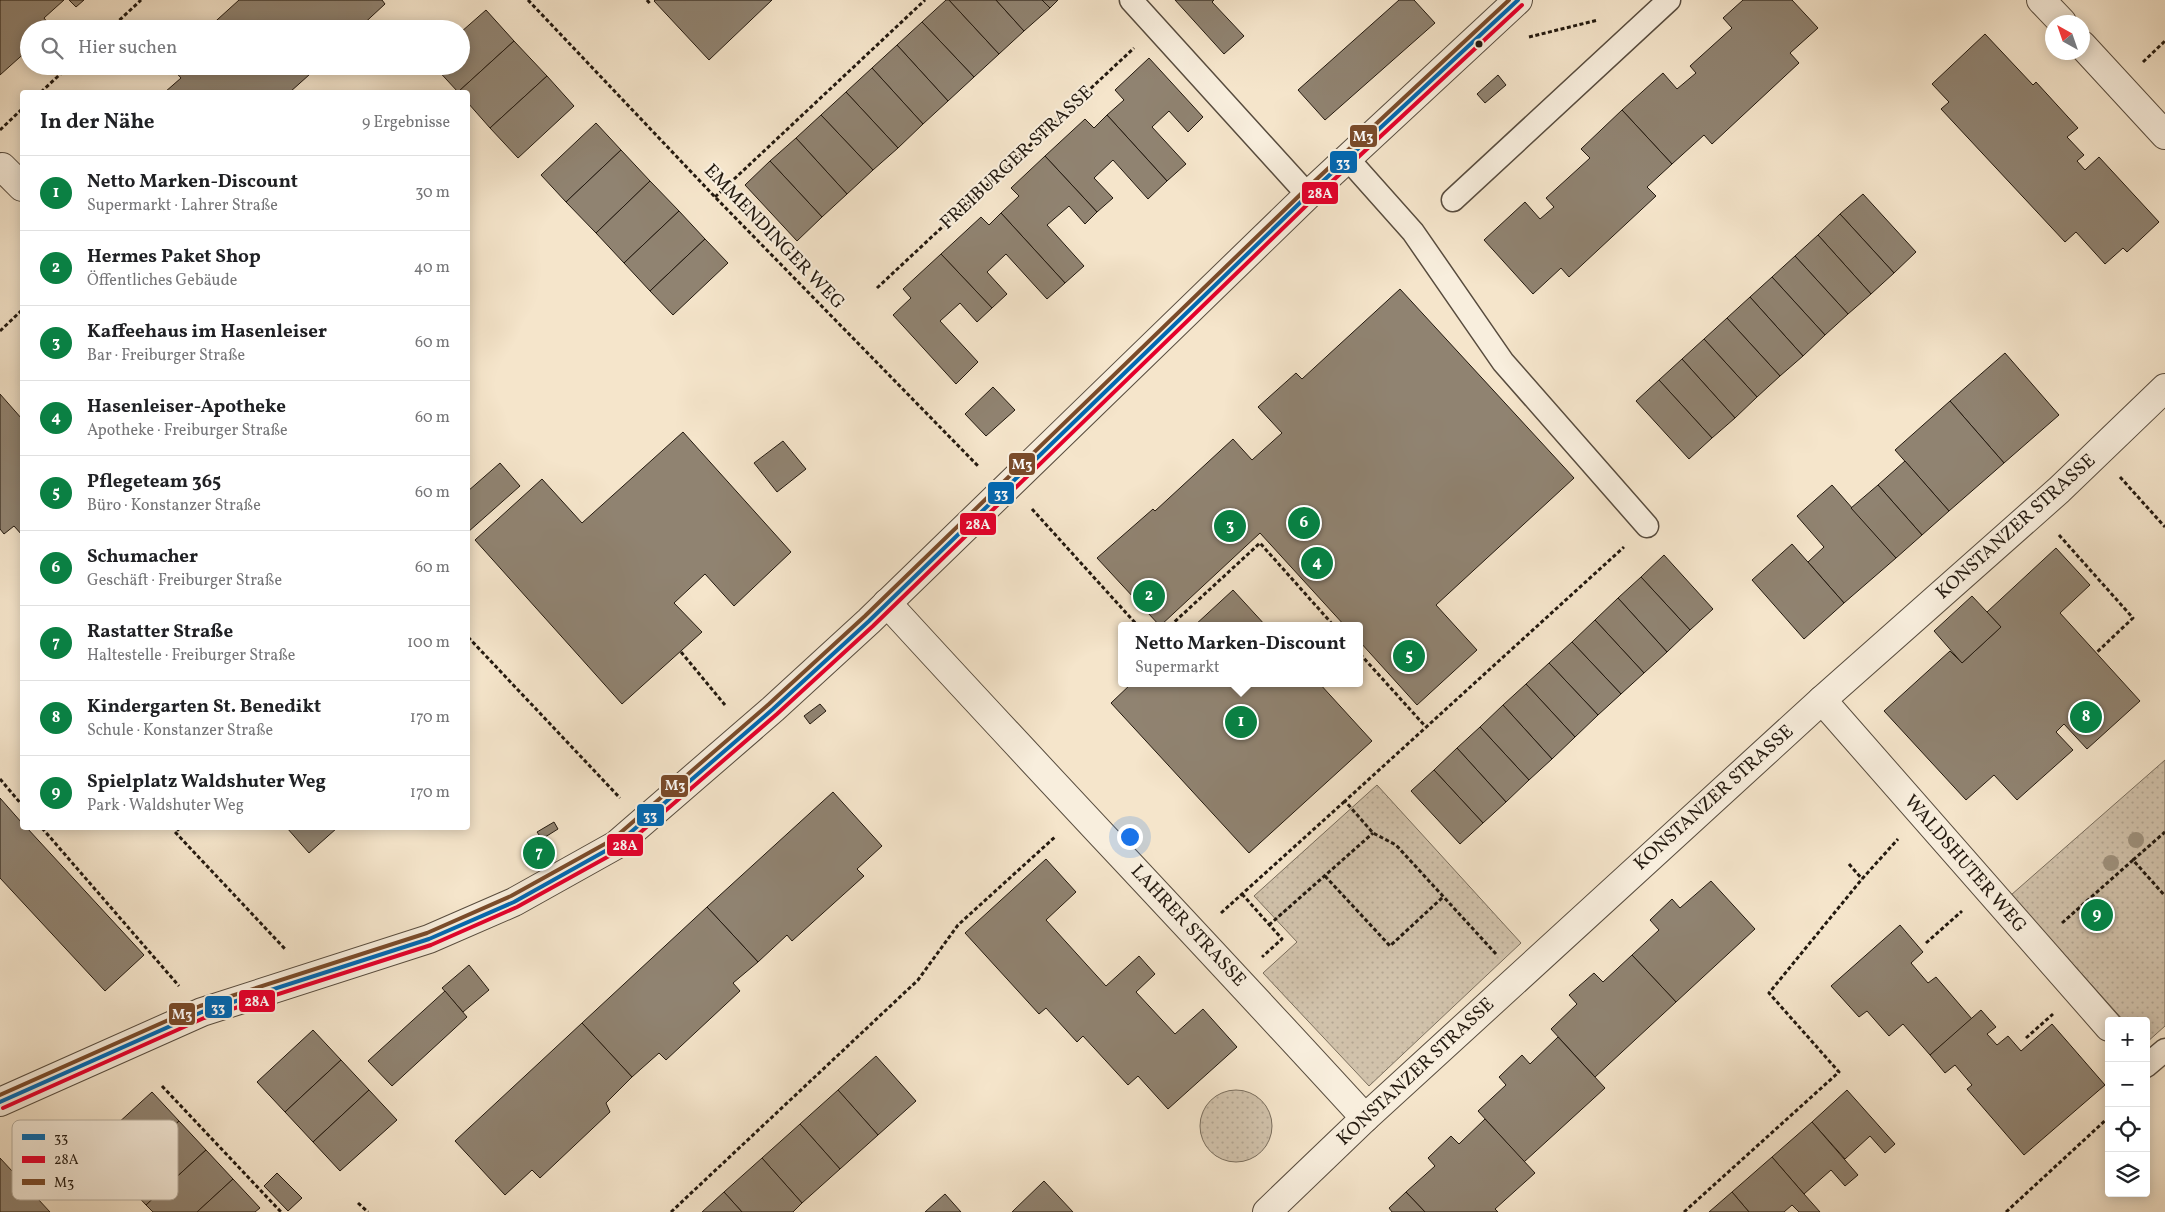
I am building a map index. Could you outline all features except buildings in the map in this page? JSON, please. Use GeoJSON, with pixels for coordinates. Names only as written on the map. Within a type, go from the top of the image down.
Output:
{"type":"FeatureCollection","features":[{"type":"Feature","properties":{"kind":"street"},"geometry":{"type":"LineString","coordinates":[[0,1102],[202,1012],[429,939],[514,902],[616,845],[747,731],[887,603],[1308,195],[1518,0]]}},
{"type":"Feature","properties":{"kind":"street"},"geometry":{"type":"LineString","coordinates":[[2041,0],[2055,15]]}},
{"type":"Feature","properties":{"kind":"street"},"geometry":{"type":"LineString","coordinates":[[2090,54],[2165,135]]}},
{"type":"Feature","properties":{"kind":"street"},"geometry":{"type":"LineString","coordinates":[[0,169],[2,167],[20,185]]}},
{"type":"Feature","properties":{"kind":"street","name":"KONSTANZER STRASSE"},"geometry":{"type":"LineString","coordinates":[[1267,1212],[1365,1118],[1528,968],[1822,700],[2036,511],[2165,388]]}},
{"type":"Feature","properties":{"kind":"street","name":"LAHRER STRASSE"},"geometry":{"type":"LineString","coordinates":[[887,603],[1080,813],[1198,935],[1365,1118]]}},
{"type":"Feature","properties":{"kind":"street","name":"WALDSHUTER WEG"},"geometry":{"type":"LineString","coordinates":[[1822,700],[2105,1022]]}},
{"type":"Feature","properties":{"kind":"lane"},"geometry":{"type":"LineString","coordinates":[[1131,0],[1308,195]]}},
{"type":"Feature","properties":{"kind":"lane"},"geometry":{"type":"LineString","coordinates":[[1453,200],[1669,0]]}},
{"type":"Feature","properties":{"kind":"lane"},"geometry":{"type":"LineString","coordinates":[[1348,159],[1413,232],[1503,362],[1647,526]]}},
{"type":"Feature","properties":{"kind":"lane"},"geometry":{"type":"LineString","coordinates":[[2150,1063],[2165,1050]]}},
{"type":"Feature","properties":{"kind":"path","name":"EMMENDINGER WEG"},"geometry":{"type":"LineString","coordinates":[[528,0],[532,2],[715,197],[1002,491],[1028,505],[1134,622]]}},
{"type":"Feature","properties":{"kind":"path"},"geometry":{"type":"LineString","coordinates":[[647,0],[651,5]]}},
{"type":"Feature","properties":{"kind":"path"},"geometry":{"type":"LineString","coordinates":[[715,197],[925,0]]}},
{"type":"Feature","properties":{"kind":"path"},"geometry":{"type":"LineString","coordinates":[[119,20],[138,1]]}},
{"type":"Feature","properties":{"kind":"path"},"geometry":{"type":"LineString","coordinates":[[1525,38],[1599,20]]}},
{"type":"Feature","properties":{"kind":"path","name":"FREIBURGER STRASSE"},"geometry":{"type":"LineString","coordinates":[[877,288],[1156,27]]}},
{"type":"Feature","properties":{"kind":"path"},"geometry":{"type":"LineString","coordinates":[[43,90],[59,75]]}},
{"type":"Feature","properties":{"kind":"path"},"geometry":{"type":"LineString","coordinates":[[0,130],[20,111]]}},
{"type":"Feature","properties":{"kind":"path"},"geometry":{"type":"LineString","coordinates":[[0,331],[20,312]]}},
{"type":"Feature","properties":{"kind":"path"},"geometry":{"type":"LineString","coordinates":[[2098,453],[2165,527]]}},
{"type":"Feature","properties":{"kind":"path"},"geometry":{"type":"LineString","coordinates":[[2036,511],[2133,618],[2096,653]]}},
{"type":"Feature","properties":{"kind":"path"},"geometry":{"type":"LineString","coordinates":[[1198,935],[1647,526]]}},
{"type":"Feature","properties":{"kind":"path"},"geometry":{"type":"LineString","coordinates":[[1174,622],[1260,543],[1330,622]]}},
{"type":"Feature","properties":{"kind":"path"},"geometry":{"type":"LineString","coordinates":[[470,639],[642,822]]}},
{"type":"Feature","properties":{"kind":"path"},"geometry":{"type":"LineString","coordinates":[[681,652],[747,731]]}},
{"type":"Feature","properties":{"kind":"path"},"geometry":{"type":"LineString","coordinates":[[1363,657],[1426,726]]}},
{"type":"Feature","properties":{"kind":"path"},"geometry":{"type":"LineString","coordinates":[[0,779],[20,803]]}},
{"type":"Feature","properties":{"kind":"path"},"geometry":{"type":"LineString","coordinates":[[1345,801],[1373,833],[1396,845],[1502,960],[1528,968]]}},
{"type":"Feature","properties":{"kind":"path"},"geometry":{"type":"LineString","coordinates":[[671,1212],[918,980],[958,925],[1080,813]]}},
{"type":"Feature","properties":{"kind":"path"},"geometry":{"type":"LineString","coordinates":[[1684,1212],[1839,1072],[1769,993],[1862,879],[1921,814]]}},
{"type":"Feature","properties":{"kind":"path"},"geometry":{"type":"LineString","coordinates":[[44,830],[202,1012]]}},
{"type":"Feature","properties":{"kind":"path"},"geometry":{"type":"LineString","coordinates":[[178,830],[175,832],[312,978]]}},
{"type":"Feature","properties":{"kind":"path"},"geometry":{"type":"LineString","coordinates":[[1269,925],[1373,833]]}},
{"type":"Feature","properties":{"kind":"path"},"geometry":{"type":"LineString","coordinates":[[2038,946],[2164,834]]}},
{"type":"Feature","properties":{"kind":"path"},"geometry":{"type":"LineString","coordinates":[[2133,860],[2165,896]]}},
{"type":"Feature","properties":{"kind":"path"},"geometry":{"type":"LineString","coordinates":[[1849,864],[1862,879]]}},
{"type":"Feature","properties":{"kind":"path"},"geometry":{"type":"LineString","coordinates":[[1325,876],[1390,946],[1443,896]]}},
{"type":"Feature","properties":{"kind":"path"},"geometry":{"type":"LineString","coordinates":[[1926,942],[1987,889]]}},
{"type":"Feature","properties":{"kind":"path"},"geometry":{"type":"LineString","coordinates":[[1238,979],[1282,939],[1242,894]]}},
{"type":"Feature","properties":{"kind":"path"},"geometry":{"type":"LineString","coordinates":[[162,1086],[281,1212]]}},
{"type":"Feature","properties":{"kind":"path"},"geometry":{"type":"LineString","coordinates":[[2006,1212],[2105,1120]]}},
{"type":"Feature","properties":{"kind":"path"},"geometry":{"type":"LineString","coordinates":[[358,1202],[368,1212]]}},
{"type":"Feature","properties":{"kind":"shaded area"},"geometry":{"type":"Polygon","coordinates":[[[2165,760],[2165,1026],[2150,1039],[2150,1017],[2120,1017],[2011,895],[2165,760]]]}},
{"type":"Feature","properties":{"kind":"shaded area"},"geometry":{"type":"Polygon","coordinates":[[[1377,785],[1521,943],[1369,1086],[1263,973],[1297,942],[1254,896],[1377,785]]]}},
{"type":"Feature","properties":{"kind":"shaded area"},"geometry":{"type":"Polygon","coordinates":[[[1236,1090],[1256,1096],[1266,1106],[1272,1126],[1266,1146],[1256,1156],[1236,1162],[1216,1156],[1206,1146],[1200,1126],[1206,1106],[1216,1096],[1236,1090]]]}},
{"type":"Feature","properties":{"kind":"transit line","name":"M3"},"geometry":{"type":"LineString","coordinates":[[0,1095],[200,1006],[427,933],[511,896],[612,840],[769,704],[865,616],[1304,191],[1509,0]]}},
{"type":"Feature","properties":{"kind":"transit line","name":"33"},"geometry":{"type":"LineString","coordinates":[[0,1102],[202,1012],[429,939],[514,902],[616,845],[773,709],[869,621],[1308,195],[1518,0]]}},
{"type":"Feature","properties":{"kind":"transit line","name":"28A"},"geometry":{"type":"LineString","coordinates":[[3,1108],[204,1018],[431,945],[517,907],[620,850],[777,714],[873,626],[1312,200],[1522,5]]}},
{"type":"Feature","properties":{"kind":"place","name":"Schumacher"},"geometry":{"type":"Point","coordinates":[1304,523]}},
{"type":"Feature","properties":{"kind":"place","name":"Kaffeehaus im Hasenleiser"},"geometry":{"type":"Point","coordinates":[1230,526]}},
{"type":"Feature","properties":{"kind":"place","name":"Hasenleiser-Apotheke"},"geometry":{"type":"Point","coordinates":[1317,563]}},
{"type":"Feature","properties":{"kind":"place","name":"Hermes Paket Shop"},"geometry":{"type":"Point","coordinates":[1149,596]}},
{"type":"Feature","properties":{"kind":"place","name":"Pflegeteam 365"},"geometry":{"type":"Point","coordinates":[1409,656]}},
{"type":"Feature","properties":{"kind":"place","name":"Kindergarten St. Benedikt"},"geometry":{"type":"Point","coordinates":[2086,717]}},
{"type":"Feature","properties":{"kind":"place","name":"Netto Marken-Discount"},"geometry":{"type":"Point","coordinates":[1241,722]}},
{"type":"Feature","properties":{"kind":"place","name":"Rastatter Straße"},"geometry":{"type":"Point","coordinates":[539,853]}},
{"type":"Feature","properties":{"kind":"place","name":"Spielplatz Waldshuter Weg"},"geometry":{"type":"Point","coordinates":[2097,915]}}]}
